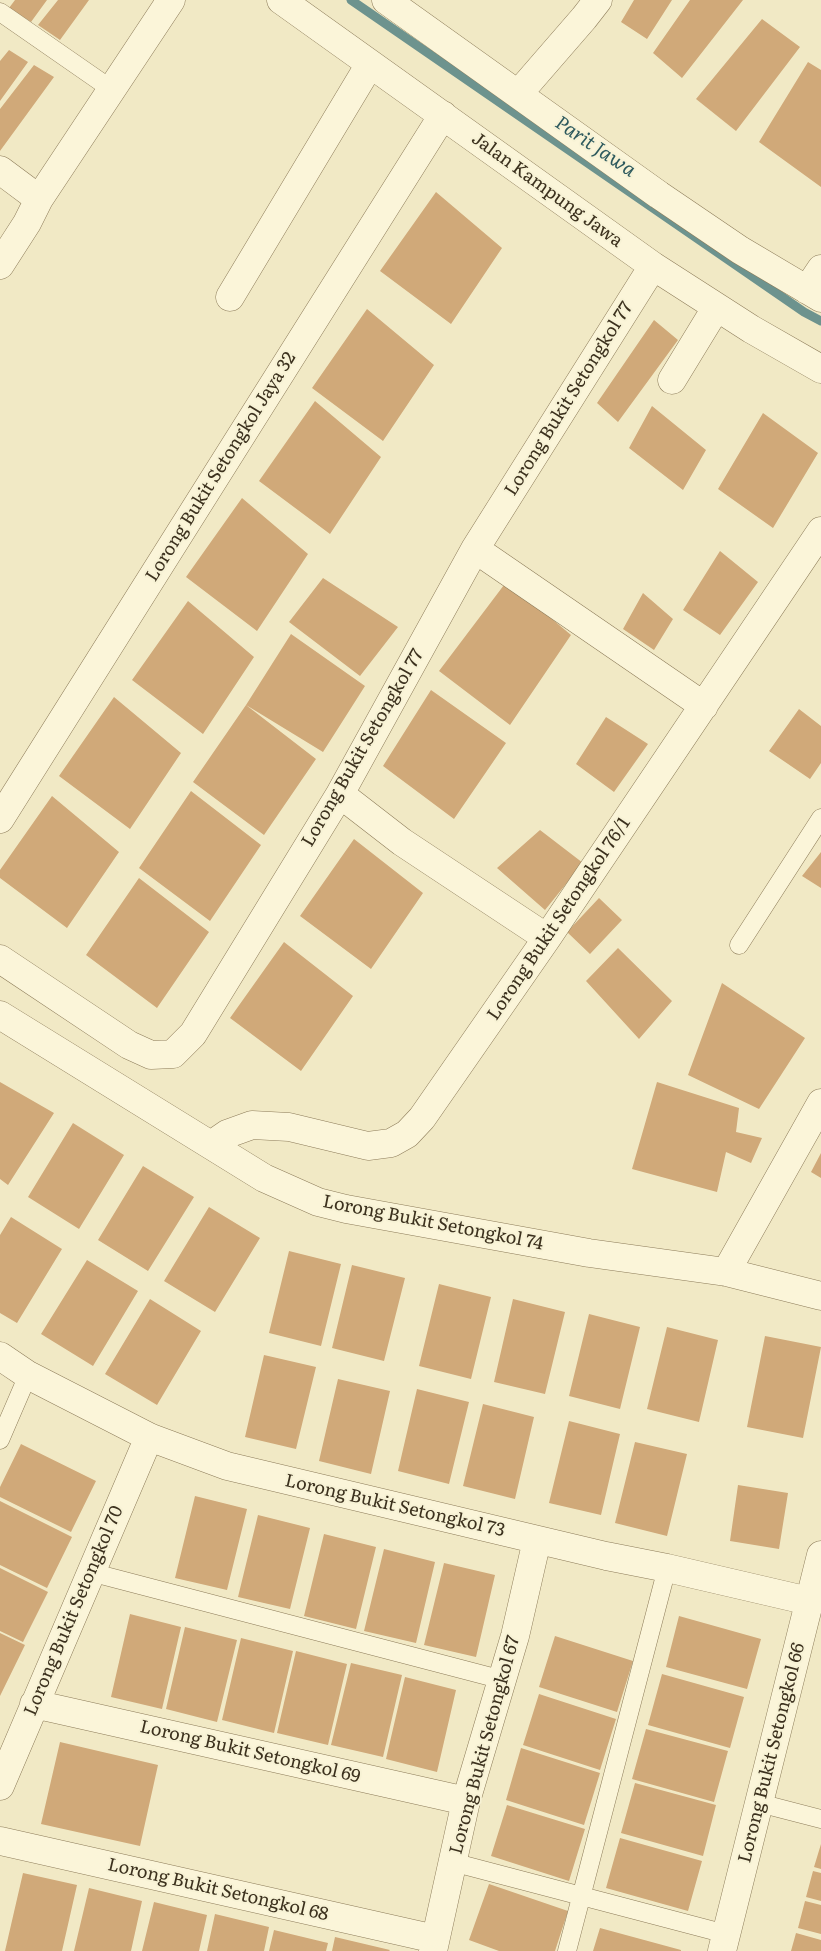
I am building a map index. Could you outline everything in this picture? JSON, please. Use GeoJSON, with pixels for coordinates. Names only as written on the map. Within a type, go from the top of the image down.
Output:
{"type":"FeatureCollection","features":[{"type":"Feature","properties":{"kind":"street"},"geometry":{"type":"LineString","coordinates":[[0,264],[28,223],[39,199],[172,0]]}},
{"type":"Feature","properties":{"kind":"street","name":"Jalan Kampung Jawa"},"geometry":{"type":"LineString","coordinates":[[281,0],[653,266],[716,308],[821,369]]}},
{"type":"Feature","properties":{"kind":"street"},"geometry":{"type":"LineString","coordinates":[[386,0],[583,141],[740,250],[816,286]]}},
{"type":"Feature","properties":{"kind":"street"},"geometry":{"type":"LineString","coordinates":[[519,94],[598,0]]}},
{"type":"Feature","properties":{"kind":"street"},"geometry":{"type":"LineString","coordinates":[[230,297],[370,64]]}},
{"type":"Feature","properties":{"kind":"street","name":"Lorong Bukit Setongkol Jaya 32"},"geometry":{"type":"LineString","coordinates":[[0,819],[443,115]]}},
{"type":"Feature","properties":{"kind":"street"},"geometry":{"type":"LineString","coordinates":[[0,170],[39,199]]}},
{"type":"Feature","properties":{"kind":"street","name":"Lorong Bukit Setongkol 77"},"geometry":{"type":"LineString","coordinates":[[0,959],[129,1045],[152,1055],[173,1054],[193,1034],[340,794],[475,549],[653,266]]}},
{"type":"Feature","properties":{"kind":"street"},"geometry":{"type":"LineString","coordinates":[[672,380],[716,308]]}},
{"type":"Feature","properties":{"kind":"street","name":"Lorong Bukit Setongkol 76/1"},"geometry":{"type":"LineString","coordinates":[[211,1145],[227,1134],[252,1125],[289,1127],[368,1146],[391,1143],[407,1134],[422,1118],[547,938],[821,531]]}},
{"type":"Feature","properties":{"kind":"street"},"geometry":{"type":"LineString","coordinates":[[475,549],[704,706]]}},
{"type":"Feature","properties":{"kind":"street"},"geometry":{"type":"LineString","coordinates":[[340,794],[402,842],[547,938]]}},
{"type":"Feature","properties":{"kind":"street","name":"Lorong Bukit Setongkol 74"},"geometry":{"type":"LineString","coordinates":[[0,1015],[264,1178],[318,1202],[346,1209],[589,1253],[726,1272],[821,1296]]}},
{"type":"Feature","properties":{"kind":"street"},"geometry":{"type":"LineString","coordinates":[[726,1272],[821,1103]]}},
{"type":"Feature","properties":{"kind":"street","name":"Lorong Bukit Setongkol 73"},"geometry":{"type":"LineString","coordinates":[[0,1356],[28,1375],[149,1437],[227,1466],[537,1540],[809,1601]]}},
{"type":"Feature","properties":{"kind":"street","name":"Lorong Bukit Setongkol 70"},"geometry":{"type":"LineString","coordinates":[[1,1779],[149,1437]]}},
{"type":"Feature","properties":{"kind":"street","name":"Lorong Bukit Setongkol 67"},"geometry":{"type":"LineString","coordinates":[[434,1945],[466,1801],[503,1680],[537,1540]]}},
{"type":"Feature","properties":{"kind":"street","name":"Lorong Bukit Setongkol 66"},"geometry":{"type":"LineString","coordinates":[[724,1942],[821,1555]]}},
{"type":"Feature","properties":{"kind":"street","name":"Lorong Bukit Setongkol 69"},"geometry":{"type":"LineString","coordinates":[[34,1704],[466,1801]]}},
{"type":"Feature","properties":{"kind":"street","name":"Lorong Bukit Setongkol 68"},"geometry":{"type":"LineString","coordinates":[[0,1841],[434,1945]]}},
{"type":"Feature","properties":{"kind":"lane"},"geometry":{"type":"LineString","coordinates":[[0,12],[111,89]]}},
{"type":"Feature","properties":{"kind":"lane"},"geometry":{"type":"LineString","coordinates":[[739,945],[821,818]]}},
{"type":"Feature","properties":{"kind":"lane"},"geometry":{"type":"LineString","coordinates":[[0,1440],[28,1375]]}},
{"type":"Feature","properties":{"kind":"lane"},"geometry":{"type":"LineString","coordinates":[[567,1951],[667,1568]]}},
{"type":"Feature","properties":{"kind":"lane"},"geometry":{"type":"LineString","coordinates":[[90,1572],[503,1680]]}},
{"type":"Feature","properties":{"kind":"lane"},"geometry":{"type":"LineString","coordinates":[[759,1803],[821,1820]]}},
{"type":"Feature","properties":{"kind":"lane"},"geometry":{"type":"LineString","coordinates":[[452,1862],[580,1896],[724,1942]]}},
{"type":"Feature","properties":{"kind":"building"},"geometry":{"type":"Polygon","coordinates":[[[15,0],[47,0],[31,22],[9,8],[15,0]]]}},
{"type":"Feature","properties":{"kind":"building"},"geometry":{"type":"Polygon","coordinates":[[[58,0],[89,0],[60,40],[38,25],[58,0]]]}},
{"type":"Feature","properties":{"kind":"building"},"geometry":{"type":"Polygon","coordinates":[[[634,0],[672,0],[647,39],[621,22],[634,0]]]}},
{"type":"Feature","properties":{"kind":"building"},"geometry":{"type":"Polygon","coordinates":[[[690,0],[743,0],[682,78],[653,53],[690,0]]]}},
{"type":"Feature","properties":{"kind":"building"},"geometry":{"type":"Polygon","coordinates":[[[762,19],[800,47],[736,131],[696,99],[762,19]]]}},
{"type":"Feature","properties":{"kind":"building"},"geometry":{"type":"Polygon","coordinates":[[[9,50],[28,62],[0,101],[0,61],[9,50]]]}},
{"type":"Feature","properties":{"kind":"building"},"geometry":{"type":"Polygon","coordinates":[[[808,62],[821,70],[821,187],[759,142],[808,62]]]}},
{"type":"Feature","properties":{"kind":"building"},"geometry":{"type":"Polygon","coordinates":[[[34,65],[54,77],[0,151],[0,109],[34,65]]]}},
{"type":"Feature","properties":{"kind":"building"},"geometry":{"type":"Polygon","coordinates":[[[436,192],[502,248],[451,324],[380,271],[436,192]]]}},
{"type":"Feature","properties":{"kind":"building"},"geometry":{"type":"Polygon","coordinates":[[[367,309],[434,365],[383,441],[312,388],[367,309]]]}},
{"type":"Feature","properties":{"kind":"building"},"geometry":{"type":"Polygon","coordinates":[[[654,320],[678,340],[618,422],[597,403],[654,320]]]}},
{"type":"Feature","properties":{"kind":"building"},"geometry":{"type":"Polygon","coordinates":[[[315,401],[381,457],[330,534],[259,481],[315,401]]]}},
{"type":"Feature","properties":{"kind":"building"},"geometry":{"type":"Polygon","coordinates":[[[652,406],[706,450],[683,490],[629,448],[652,406]]]}},
{"type":"Feature","properties":{"kind":"building"},"geometry":{"type":"Polygon","coordinates":[[[763,413],[818,453],[773,528],[718,489],[763,413]]]}},
{"type":"Feature","properties":{"kind":"building"},"geometry":{"type":"Polygon","coordinates":[[[242,498],[308,554],[257,631],[186,577],[242,498]]]}},
{"type":"Feature","properties":{"kind":"building"},"geometry":{"type":"Polygon","coordinates":[[[720,551],[758,582],[720,635],[683,610],[720,551]]]}},
{"type":"Feature","properties":{"kind":"building"},"geometry":{"type":"Polygon","coordinates":[[[323,578],[398,627],[360,676],[289,622],[323,578]]]}},
{"type":"Feature","properties":{"kind":"building"},"geometry":{"type":"Polygon","coordinates":[[[507,581],[571,635],[510,725],[439,671],[507,581]]]}},
{"type":"Feature","properties":{"kind":"building"},"geometry":{"type":"Polygon","coordinates":[[[643,593],[673,619],[654,650],[623,629],[643,593]]]}},
{"type":"Feature","properties":{"kind":"building"},"geometry":{"type":"Polygon","coordinates":[[[188,601],[254,657],[203,734],[132,680],[188,601]]]}},
{"type":"Feature","properties":{"kind":"building"},"geometry":{"type":"Polygon","coordinates":[[[291,634],[365,686],[323,752],[246,705],[291,634]]]}},
{"type":"Feature","properties":{"kind":"building"},"geometry":{"type":"Polygon","coordinates":[[[431,690],[506,743],[454,819],[383,766],[431,690]]]}},
{"type":"Feature","properties":{"kind":"building"},"geometry":{"type":"Polygon","coordinates":[[[114,697],[181,753],[130,829],[59,776],[114,697]]]}},
{"type":"Feature","properties":{"kind":"building"},"geometry":{"type":"Polygon","coordinates":[[[246,705],[316,759],[264,835],[193,782],[246,705]]]}},
{"type":"Feature","properties":{"kind":"building"},"geometry":{"type":"Polygon","coordinates":[[[799,709],[821,726],[821,763],[810,779],[769,751],[799,709]]]}},
{"type":"Feature","properties":{"kind":"building"},"geometry":{"type":"Polygon","coordinates":[[[606,717],[648,744],[614,792],[576,764],[606,717]]]}},
{"type":"Feature","properties":{"kind":"building"},"geometry":{"type":"Polygon","coordinates":[[[191,791],[261,845],[210,921],[139,868],[191,791]]]}},
{"type":"Feature","properties":{"kind":"building"},"geometry":{"type":"Polygon","coordinates":[[[52,796],[119,852],[67,928],[0,878],[0,870],[52,796]]]}},
{"type":"Feature","properties":{"kind":"building"},"geometry":{"type":"Polygon","coordinates":[[[540,830],[583,863],[545,910],[497,868],[540,830]]]}},
{"type":"Feature","properties":{"kind":"building"},"geometry":{"type":"Polygon","coordinates":[[[354,839],[423,893],[371,969],[300,916],[354,839]]]}},
{"type":"Feature","properties":{"kind":"building"},"geometry":{"type":"Polygon","coordinates":[[[821,852],[821,888],[802,876],[821,852]]]}},
{"type":"Feature","properties":{"kind":"building"},"geometry":{"type":"Polygon","coordinates":[[[139,878],[209,932],[157,1008],[86,955],[139,878]]]}},
{"type":"Feature","properties":{"kind":"building"},"geometry":{"type":"Polygon","coordinates":[[[599,898],[622,920],[590,954],[567,932],[599,898]]]}},
{"type":"Feature","properties":{"kind":"building"},"geometry":{"type":"Polygon","coordinates":[[[284,942],[353,996],[301,1071],[230,1018],[284,942]]]}},
{"type":"Feature","properties":{"kind":"building"},"geometry":{"type":"Polygon","coordinates":[[[618,948],[672,1001],[639,1039],[586,981],[618,948]]]}},
{"type":"Feature","properties":{"kind":"building"},"geometry":{"type":"Polygon","coordinates":[[[722,983],[805,1038],[759,1109],[688,1075],[722,983]]]}},
{"type":"Feature","properties":{"kind":"building"},"geometry":{"type":"Polygon","coordinates":[[[0,1082],[54,1113],[8,1185],[0,1179],[0,1082]]]}},
{"type":"Feature","properties":{"kind":"building"},"geometry":{"type":"Polygon","coordinates":[[[657,1082],[739,1108],[736,1132],[762,1138],[751,1163],[726,1152],[717,1192],[632,1169],[657,1082]]]}},
{"type":"Feature","properties":{"kind":"building"},"geometry":{"type":"Polygon","coordinates":[[[73,1123],[124,1155],[79,1229],[28,1197],[73,1123]]]}},
{"type":"Feature","properties":{"kind":"building"},"geometry":{"type":"Polygon","coordinates":[[[821,1153],[821,1178],[811,1172],[821,1153]]]}},
{"type":"Feature","properties":{"kind":"building"},"geometry":{"type":"Polygon","coordinates":[[[143,1166],[194,1197],[148,1271],[98,1240],[143,1166]]]}},
{"type":"Feature","properties":{"kind":"building"},"geometry":{"type":"Polygon","coordinates":[[[209,1207],[260,1238],[215,1312],[164,1281],[209,1207]]]}},
{"type":"Feature","properties":{"kind":"building"},"geometry":{"type":"Polygon","coordinates":[[[11,1217],[62,1249],[17,1323],[0,1313],[0,1235],[11,1217]]]}},
{"type":"Feature","properties":{"kind":"building"},"geometry":{"type":"Polygon","coordinates":[[[289,1251],[341,1264],[321,1346],[269,1333],[289,1251]]]}},
{"type":"Feature","properties":{"kind":"building"},"geometry":{"type":"Polygon","coordinates":[[[87,1260],[138,1291],[93,1366],[41,1334],[87,1260]]]}},
{"type":"Feature","properties":{"kind":"building"},"geometry":{"type":"Polygon","coordinates":[[[352,1265],[405,1278],[384,1361],[332,1348],[352,1265]]]}},
{"type":"Feature","properties":{"kind":"building"},"geometry":{"type":"Polygon","coordinates":[[[439,1284],[491,1297],[471,1379],[419,1366],[439,1284]]]}},
{"type":"Feature","properties":{"kind":"building"},"geometry":{"type":"Polygon","coordinates":[[[150,1299],[201,1331],[157,1405],[105,1374],[150,1299]]]}},
{"type":"Feature","properties":{"kind":"building"},"geometry":{"type":"Polygon","coordinates":[[[513,1299],[565,1312],[545,1394],[494,1382],[513,1299]]]}},
{"type":"Feature","properties":{"kind":"building"},"geometry":{"type":"Polygon","coordinates":[[[589,1314],[640,1327],[620,1409],[569,1396],[589,1314]]]}},
{"type":"Feature","properties":{"kind":"building"},"geometry":{"type":"Polygon","coordinates":[[[667,1327],[718,1340],[699,1422],[647,1409],[667,1327]]]}},
{"type":"Feature","properties":{"kind":"building"},"geometry":{"type":"Polygon","coordinates":[[[765,1336],[821,1347],[803,1438],[747,1427],[765,1336]]]}},
{"type":"Feature","properties":{"kind":"building"},"geometry":{"type":"Polygon","coordinates":[[[264,1355],[316,1367],[296,1449],[245,1437],[264,1355]]]}},
{"type":"Feature","properties":{"kind":"building"},"geometry":{"type":"Polygon","coordinates":[[[338,1379],[390,1391],[371,1474],[319,1461],[338,1379]]]}},
{"type":"Feature","properties":{"kind":"building"},"geometry":{"type":"Polygon","coordinates":[[[417,1389],[469,1402],[449,1484],[398,1471],[417,1389]]]}},
{"type":"Feature","properties":{"kind":"building"},"geometry":{"type":"Polygon","coordinates":[[[483,1404],[534,1417],[515,1499],[463,1486],[483,1404]]]}},
{"type":"Feature","properties":{"kind":"building"},"geometry":{"type":"Polygon","coordinates":[[[569,1421],[620,1434],[601,1515],[549,1503],[569,1421]]]}},
{"type":"Feature","properties":{"kind":"building"},"geometry":{"type":"Polygon","coordinates":[[[635,1442],[687,1454],[667,1536],[615,1523],[635,1442]]]}},
{"type":"Feature","properties":{"kind":"building"},"geometry":{"type":"Polygon","coordinates":[[[21,1444],[96,1481],[71,1532],[0,1497],[0,1487],[21,1444]]]}},
{"type":"Feature","properties":{"kind":"building"},"geometry":{"type":"Polygon","coordinates":[[[738,1485],[788,1493],[779,1549],[730,1541],[738,1485]]]}},
{"type":"Feature","properties":{"kind":"building"},"geometry":{"type":"Polygon","coordinates":[[[195,1496],[247,1509],[227,1590],[175,1578],[195,1496]]]}},
{"type":"Feature","properties":{"kind":"building"},"geometry":{"type":"Polygon","coordinates":[[[0,1501],[72,1537],[47,1588],[0,1565],[0,1501]]]}},
{"type":"Feature","properties":{"kind":"building"},"geometry":{"type":"Polygon","coordinates":[[[258,1515],[310,1528],[290,1609],[238,1597],[258,1515]]]}},
{"type":"Feature","properties":{"kind":"building"},"geometry":{"type":"Polygon","coordinates":[[[324,1534],[376,1547],[356,1629],[304,1616],[324,1534]]]}},
{"type":"Feature","properties":{"kind":"building"},"geometry":{"type":"Polygon","coordinates":[[[384,1549],[435,1562],[416,1643],[364,1631],[384,1549]]]}},
{"type":"Feature","properties":{"kind":"building"},"geometry":{"type":"Polygon","coordinates":[[[444,1563],[495,1575],[476,1657],[424,1645],[444,1563]]]}},
{"type":"Feature","properties":{"kind":"building"},"geometry":{"type":"Polygon","coordinates":[[[0,1568],[48,1592],[23,1642],[0,1631],[0,1568]]]}},
{"type":"Feature","properties":{"kind":"building"},"geometry":{"type":"Polygon","coordinates":[[[130,1614],[181,1627],[162,1709],[111,1697],[130,1614]]]}},
{"type":"Feature","properties":{"kind":"building"},"geometry":{"type":"Polygon","coordinates":[[[679,1616],[761,1639],[747,1689],[666,1667],[679,1616]]]}},
{"type":"Feature","properties":{"kind":"building"},"geometry":{"type":"Polygon","coordinates":[[[185,1627],[237,1640],[217,1722],[166,1709],[185,1627]]]}},
{"type":"Feature","properties":{"kind":"building"},"geometry":{"type":"Polygon","coordinates":[[[0,1633],[25,1645],[0,1696],[0,1633]]]}},
{"type":"Feature","properties":{"kind":"building"},"geometry":{"type":"Polygon","coordinates":[[[555,1636],[633,1661],[617,1712],[539,1687],[555,1636]]]}},
{"type":"Feature","properties":{"kind":"building"},"geometry":{"type":"Polygon","coordinates":[[[241,1638],[293,1651],[274,1733],[222,1720],[241,1638]]]}},
{"type":"Feature","properties":{"kind":"building"},"geometry":{"type":"Polygon","coordinates":[[[296,1651],[347,1664],[328,1745],[277,1733],[296,1651]]]}},
{"type":"Feature","properties":{"kind":"building"},"geometry":{"type":"Polygon","coordinates":[[[351,1663],[402,1675],[383,1757],[331,1745],[351,1663]]]}},
{"type":"Feature","properties":{"kind":"building"},"geometry":{"type":"Polygon","coordinates":[[[662,1674],[744,1697],[730,1748],[648,1725],[662,1674]]]}},
{"type":"Feature","properties":{"kind":"building"},"geometry":{"type":"Polygon","coordinates":[[[405,1677],[456,1690],[437,1772],[386,1759],[405,1677]]]}},
{"type":"Feature","properties":{"kind":"building"},"geometry":{"type":"Polygon","coordinates":[[[539,1694],[616,1719],[600,1770],[523,1745],[539,1694]]]}},
{"type":"Feature","properties":{"kind":"building"},"geometry":{"type":"Polygon","coordinates":[[[646,1729],[728,1751],[714,1802],[632,1779],[646,1729]]]}},
{"type":"Feature","properties":{"kind":"building"},"geometry":{"type":"Polygon","coordinates":[[[60,1742],[158,1765],[140,1846],[41,1824],[60,1742]]]}},
{"type":"Feature","properties":{"kind":"building"},"geometry":{"type":"Polygon","coordinates":[[[521,1748],[600,1773],[584,1825],[506,1800],[521,1748]]]}},
{"type":"Feature","properties":{"kind":"building"},"geometry":{"type":"Polygon","coordinates":[[[635,1783],[716,1805],[703,1856],[621,1833],[635,1783]]]}},
{"type":"Feature","properties":{"kind":"building"},"geometry":{"type":"Polygon","coordinates":[[[507,1805],[585,1829],[569,1881],[491,1856],[507,1805]]]}},
{"type":"Feature","properties":{"kind":"building"},"geometry":{"type":"Polygon","coordinates":[[[620,1838],[702,1861],[688,1911],[606,1888],[620,1838]]]}},
{"type":"Feature","properties":{"kind":"building"},"geometry":{"type":"Polygon","coordinates":[[[821,1844],[821,1869],[814,1867],[821,1844]]]}},
{"type":"Feature","properties":{"kind":"building"},"geometry":{"type":"Polygon","coordinates":[[[813,1871],[821,1873],[821,1901],[806,1897],[813,1871]]]}},
{"type":"Feature","properties":{"kind":"building"},"geometry":{"type":"Polygon","coordinates":[[[23,1873],[77,1885],[62,1951],[5,1951],[23,1873]]]}},
{"type":"Feature","properties":{"kind":"building"},"geometry":{"type":"Polygon","coordinates":[[[489,1884],[568,1911],[555,1951],[499,1951],[469,1940],[489,1884]]]}},
{"type":"Feature","properties":{"kind":"building"},"geometry":{"type":"Polygon","coordinates":[[[89,1888],[142,1901],[131,1951],[74,1951],[89,1888]]]}},
{"type":"Feature","properties":{"kind":"building"},"geometry":{"type":"Polygon","coordinates":[[[805,1901],[821,1905],[821,1934],[798,1928],[805,1901]]]}},
{"type":"Feature","properties":{"kind":"building"},"geometry":{"type":"Polygon","coordinates":[[[154,1902],[207,1915],[199,1951],[142,1951],[154,1902]]]}},
{"type":"Feature","properties":{"kind":"building"},"geometry":{"type":"Polygon","coordinates":[[[215,1914],[269,1927],[264,1951],[207,1951],[215,1914]]]}},
{"type":"Feature","properties":{"kind":"building"},"geometry":{"type":"Polygon","coordinates":[[[600,1928],[681,1950],[681,1951],[593,1951],[600,1928]]]}},
{"type":"Feature","properties":{"kind":"building"},"geometry":{"type":"Polygon","coordinates":[[[274,1930],[328,1943],[326,1951],[269,1951],[274,1930]]]}},
{"type":"Feature","properties":{"kind":"building"},"geometry":{"type":"Polygon","coordinates":[[[796,1933],[821,1940],[821,1951],[791,1951],[796,1933]]]}},
{"type":"Feature","properties":{"kind":"building"},"geometry":{"type":"Polygon","coordinates":[[[335,1937],[390,1950],[332,1951],[335,1937]]]}},
{"type":"Feature","properties":{"kind":"waterway","name":"Parit Jawa"},"geometry":{"type":"LineString","coordinates":[[351,0],[804,312],[821,321]]}}]}
